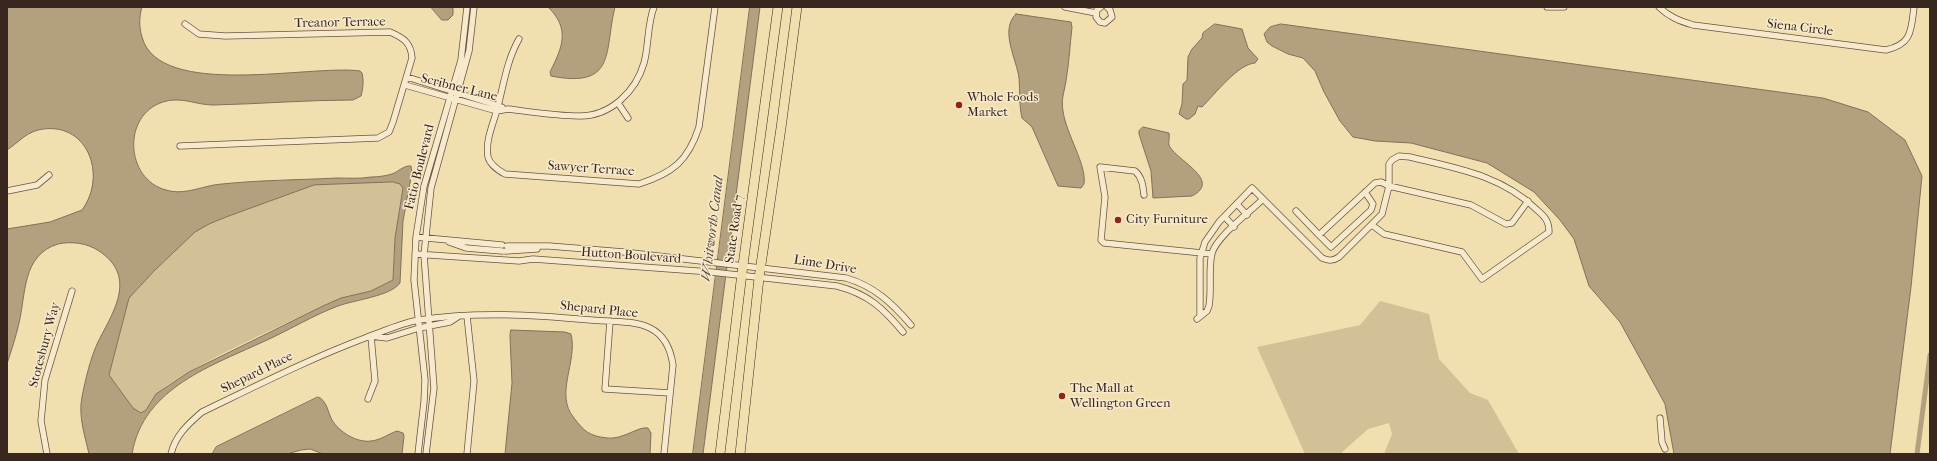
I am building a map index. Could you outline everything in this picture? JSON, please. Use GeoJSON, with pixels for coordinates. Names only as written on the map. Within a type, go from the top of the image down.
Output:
{"type":"FeatureCollection","features":[{"type":"Feature","properties":{"kind":"main road","name":"State Road 7"},"geometry":{"type":"LineString","coordinates":[[720,454],[743,265],[778,7]]}},
{"type":"Feature","properties":{"kind":"main road"},"geometry":{"type":"LineString","coordinates":[[740,454],[760,268],[797,7]]}},
{"type":"Feature","properties":{"kind":"street","name":"Fatio Boulevard"},"geometry":{"type":"LineString","coordinates":[[418,454],[425,380],[414,280],[416,237],[424,186],[461,60],[467,7]]}},
{"type":"Feature","properties":{"kind":"street","name":"Fatio Boulevard"},"geometry":{"type":"LineString","coordinates":[[426,454],[434,388],[428,326],[424,255],[425,238],[431,188],[459,93],[469,51],[474,7]]}},
{"type":"Feature","properties":{"kind":"street","name":"Scribner Lane"},"geometry":{"type":"LineString","coordinates":[[404,85],[449,99],[498,108],[582,116],[600,112],[618,103],[630,90],[639,76],[644,62],[649,20],[654,7]]}},
{"type":"Feature","properties":{"kind":"street","name":"Sawyer Terrace"},"geometry":{"type":"LineString","coordinates":[[519,39],[510,54],[498,108],[487,143],[488,159],[495,168],[505,174],[639,184],[658,178],[673,170],[685,158],[694,143],[699,127],[715,7]]}},
{"type":"Feature","properties":{"kind":"street"},"geometry":{"type":"LineString","coordinates":[[1065,7],[1096,13]]}},
{"type":"Feature","properties":{"kind":"street"},"geometry":{"type":"LineString","coordinates":[[1096,13],[1101,7]]}},
{"type":"Feature","properties":{"kind":"street"},"geometry":{"type":"LineString","coordinates":[[1096,13],[1100,22],[1108,22],[1112,17],[1112,12],[1107,7]]}},
{"type":"Feature","properties":{"kind":"street"},"geometry":{"type":"LineString","coordinates":[[1548,7],[1564,7]]}},
{"type":"Feature","properties":{"kind":"street","name":"Siena Circle"},"geometry":{"type":"LineString","coordinates":[[1659,7],[1666,14],[1693,25],[1886,50],[1898,47],[1908,38],[1911,30],[1914,7]]}},
{"type":"Feature","properties":{"kind":"street","name":"Treanor Terrace"},"geometry":{"type":"LineString","coordinates":[[180,146],[378,138],[389,132],[412,58],[411,49],[404,38],[390,32],[225,36],[199,34],[185,24]]}},
{"type":"Feature","properties":{"kind":"street","name":"Scribner Lane"},"geometry":{"type":"LineString","coordinates":[[407,78],[459,93],[498,108]]}},
{"type":"Feature","properties":{"kind":"street"},"geometry":{"type":"LineString","coordinates":[[618,103],[628,118]]}},
{"type":"Feature","properties":{"kind":"street"},"geometry":{"type":"LineString","coordinates":[[1263,199],[1220,240],[1212,254],[1209,306],[1207,310],[1199,317],[1202,251],[1208,238],[1224,217],[1252,188],[1327,260],[1333,261],[1339,257],[1382,214],[1389,186],[1389,164],[1392,160],[1399,156],[1410,157],[1478,173],[1504,184],[1528,201],[1546,219],[1549,232],[1482,278],[1462,252],[1384,234],[1372,225]]}},
{"type":"Feature","properties":{"kind":"street"},"geometry":{"type":"LineString","coordinates":[[1144,195],[1143,184],[1139,174],[1135,171],[1100,167],[1105,197],[1101,240],[1104,243],[1202,251],[1212,254]]}},
{"type":"Feature","properties":{"kind":"street"},"geometry":{"type":"LineString","coordinates":[[7,191],[37,185],[49,175]]}},
{"type":"Feature","properties":{"kind":"street"},"geometry":{"type":"LineString","coordinates":[[1320,235],[1375,183],[1381,182],[1389,186],[1471,205],[1506,224],[1512,223],[1528,201]]}},
{"type":"Feature","properties":{"kind":"street"},"geometry":{"type":"LineString","coordinates":[[1296,211],[1331,247],[1371,210],[1373,204],[1365,192]]}},
{"type":"Feature","properties":{"kind":"street"},"geometry":{"type":"LineString","coordinates":[[1237,204],[1247,215]]}},
{"type":"Feature","properties":{"kind":"street"},"geometry":{"type":"LineString","coordinates":[[1224,217],[1234,227]]}},
{"type":"Feature","properties":{"kind":"street","name":"Hutton Boulevard"},"geometry":{"type":"LineString","coordinates":[[416,237],[519,251],[549,246]]}},
{"type":"Feature","properties":{"kind":"street","name":"Hutton Boulevard"},"geometry":{"type":"LineString","coordinates":[[439,239],[466,248],[549,246],[743,265]]}},
{"type":"Feature","properties":{"kind":"street"},"geometry":{"type":"LineString","coordinates":[[466,248],[466,258]]}},
{"type":"Feature","properties":{"kind":"street"},"geometry":{"type":"LineString","coordinates":[[519,251],[519,261]]}},
{"type":"Feature","properties":{"kind":"street","name":"Hutton Boulevard"},"geometry":{"type":"LineString","coordinates":[[415,254],[519,261],[533,259],[711,272],[742,276]]}},
{"type":"Feature","properties":{"kind":"street","name":"Lime Drive"},"geometry":{"type":"LineString","coordinates":[[743,265],[831,276],[862,283],[880,294],[894,306],[911,325]]}},
{"type":"Feature","properties":{"kind":"street","name":"Lime Drive"},"geometry":{"type":"LineString","coordinates":[[742,276],[837,286],[850,290],[873,301],[903,332]]}},
{"type":"Feature","properties":{"kind":"street","name":"Stotesbury Way"},"geometry":{"type":"LineString","coordinates":[[47,454],[41,420],[44,380],[72,290]]}},
{"type":"Feature","properties":{"kind":"street","name":"Shepard Place"},"geometry":{"type":"LineString","coordinates":[[171,454],[173,445],[186,426],[202,412],[323,354],[418,320],[459,316],[529,315],[610,321],[641,325],[654,329],[664,340],[671,352],[673,365],[664,454]]}},
{"type":"Feature","properties":{"kind":"street","name":"Shepard Place"},"geometry":{"type":"LineString","coordinates":[[371,336],[388,338],[419,328],[450,322],[459,316]]}},
{"type":"Feature","properties":{"kind":"street"},"geometry":{"type":"LineString","coordinates":[[467,454],[474,381],[468,316]]}},
{"type":"Feature","properties":{"kind":"street"},"geometry":{"type":"LineString","coordinates":[[610,321],[605,389],[670,393]]}},
{"type":"Feature","properties":{"kind":"street"},"geometry":{"type":"LineString","coordinates":[[368,399],[375,381],[371,336]]}},
{"type":"Feature","properties":{"kind":"street"},"geometry":{"type":"LineString","coordinates":[[1660,418],[1662,442],[1665,449]]}},
{"type":"Feature","properties":{"kind":"shaded area"},"geometry":{"type":"Polygon","coordinates":[[[7,7],[142,7],[140,14],[141,33],[154,56],[176,68],[206,74],[239,75],[338,70],[360,71],[362,73],[363,82],[361,96],[353,100],[213,105],[182,100],[170,100],[163,102],[150,109],[140,120],[135,133],[134,147],[136,161],[142,173],[152,184],[173,192],[236,183],[379,177],[392,174],[403,168],[411,166],[412,172],[403,221],[400,283],[389,291],[338,306],[320,314],[204,369],[184,381],[166,395],[150,411],[139,431],[132,454],[89,454],[81,419],[82,397],[93,354],[110,319],[119,295],[120,283],[117,272],[111,261],[99,251],[84,244],[63,243],[46,249],[32,266],[28,277],[18,328],[7,364],[7,229],[50,222],[82,210],[90,196],[93,181],[92,166],[88,153],[80,141],[69,133],[55,129],[38,130],[33,132],[25,136],[7,150],[7,7]],[[393,182],[314,185],[226,217],[195,232],[155,270],[129,298],[109,375],[133,408],[141,413],[146,410],[156,394],[189,372],[323,306],[341,298],[371,291],[393,280],[395,238],[403,188],[400,184],[393,182]]]}},
{"type":"Feature","properties":{"kind":"shaded area"},"geometry":{"type":"Polygon","coordinates":[[[431,7],[453,7],[453,15],[448,20],[442,20],[431,7]]]}},
{"type":"Feature","properties":{"kind":"shaded area"},"geometry":{"type":"Polygon","coordinates":[[[548,7],[615,7],[604,63],[597,71],[587,77],[572,79],[551,76],[550,72],[561,47],[562,31],[560,23],[548,7]]]}},
{"type":"Feature","properties":{"kind":"shaded area"},"geometry":{"type":"Polygon","coordinates":[[[750,7],[760,7],[703,454],[693,454],[750,7]]]}},
{"type":"Feature","properties":{"kind":"shaded area"},"geometry":{"type":"Polygon","coordinates":[[[1016,14],[1071,22],[1072,27],[1062,107],[1084,176],[1084,184],[1081,188],[1058,186],[1032,127],[1022,118],[1018,71],[1009,37],[1011,21],[1016,14]]]}},
{"type":"Feature","properties":{"kind":"shaded area"},"geometry":{"type":"Polygon","coordinates":[[[1215,24],[1242,29],[1248,48],[1258,59],[1255,63],[1241,68],[1202,107],[1198,106],[1195,114],[1189,119],[1186,119],[1179,114],[1182,104],[1183,84],[1187,80],[1188,57],[1192,49],[1202,38],[1203,33],[1215,24]]]}},
{"type":"Feature","properties":{"kind":"shaded area"},"geometry":{"type":"Polygon","coordinates":[[[1281,24],[1823,98],[1868,112],[1905,140],[1922,176],[1911,287],[1890,454],[1674,454],[1665,404],[1620,322],[1589,286],[1574,239],[1560,220],[1534,192],[1487,163],[1411,143],[1375,141],[1353,137],[1340,121],[1324,92],[1315,71],[1303,58],[1288,54],[1267,42],[1264,34],[1270,27],[1281,24]]]}},
{"type":"Feature","properties":{"kind":"shaded area"},"geometry":{"type":"Polygon","coordinates":[[[1143,127],[1169,133],[1169,145],[1173,151],[1200,177],[1202,183],[1200,190],[1192,196],[1153,198],[1151,171],[1139,134],[1139,131],[1143,127]]]}},
{"type":"Feature","properties":{"kind":"shaded area"},"geometry":{"type":"Polygon","coordinates":[[[393,182],[401,184],[403,188],[395,238],[393,280],[371,291],[341,298],[244,343],[205,363],[168,385],[141,413],[133,408],[109,375],[129,298],[155,270],[195,232],[226,217],[314,185],[393,182]]]}},
{"type":"Feature","properties":{"kind":"shaded area"},"geometry":{"type":"Polygon","coordinates":[[[1380,301],[1429,314],[1439,359],[1470,393],[1488,400],[1519,454],[1384,454],[1392,434],[1389,423],[1368,429],[1340,454],[1305,454],[1257,347],[1360,325],[1380,301]]]}},
{"type":"Feature","properties":{"kind":"shaded area"},"geometry":{"type":"Polygon","coordinates":[[[511,330],[565,332],[571,334],[572,356],[566,388],[568,409],[581,426],[596,436],[613,438],[640,429],[648,428],[651,433],[650,454],[505,454],[512,383],[511,330]]]}},
{"type":"Feature","properties":{"kind":"shaded area"},"geometry":{"type":"Polygon","coordinates":[[[318,397],[325,404],[335,424],[349,436],[360,440],[371,441],[397,431],[403,433],[402,454],[323,454],[310,449],[287,454],[212,454],[216,447],[318,397]]]}},
{"type":"Feature","properties":{"kind":"waterway"},"geometry":{"type":"LineString","coordinates":[[1917,454],[1930,355]]}},
{"type":"Feature","properties":{"kind":"place","name":"Whole Foods Market"},"geometry":{"type":"Point","coordinates":[959,105]}},
{"type":"Feature","properties":{"kind":"place","name":"City Furniture"},"geometry":{"type":"Point","coordinates":[1118,220]}},
{"type":"Feature","properties":{"kind":"place","name":"The Mall at Wellington Green"},"geometry":{"type":"Point","coordinates":[1062,396]}},
{"type":"Feature","properties":{"kind":"water label","name":"Whitworth Canal"},"geometry":{"type":"Point","coordinates":[713,229]}}]}
